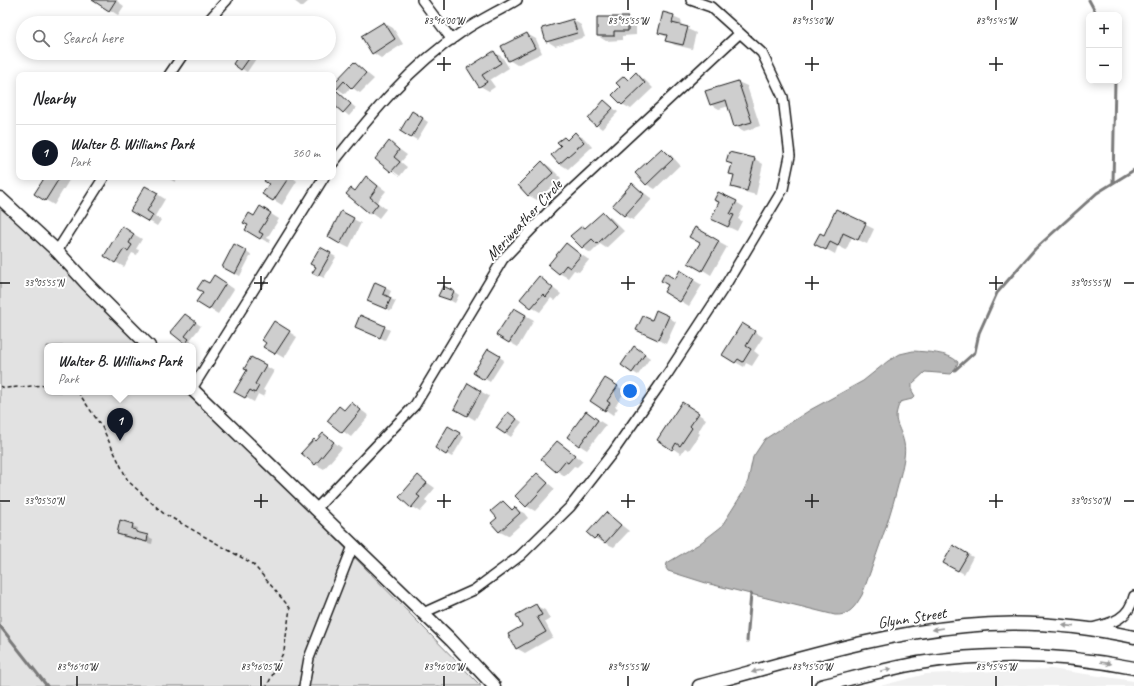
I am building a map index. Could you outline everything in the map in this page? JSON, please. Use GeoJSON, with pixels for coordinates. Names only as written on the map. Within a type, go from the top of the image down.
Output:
{"type":"FeatureCollection","features":[{"type":"Feature","properties":{"kind":"main road"},"geometry":{"type":"LineString","coordinates":[[0,198],[57,251],[87,284],[146,343]]}},
{"type":"Feature","properties":{"kind":"main road"},"geometry":{"type":"LineString","coordinates":[[196,391],[315,510],[423,613],[493,685]]}},
{"type":"Feature","properties":{"kind":"main road","name":"Glynn Street"},"geometry":{"type":"LineString","coordinates":[[699,686],[871,641],[940,629],[1014,624],[1089,628],[1134,637]]}},
{"type":"Feature","properties":{"kind":"main road"},"geometry":{"type":"LineString","coordinates":[[821,686],[918,663],[984,656],[1054,657],[1134,668]]}},
{"type":"Feature","properties":{"kind":"street"},"geometry":{"type":"LineString","coordinates":[[212,16],[227,0]]}},
{"type":"Feature","properties":{"kind":"street"},"geometry":{"type":"LineString","coordinates":[[422,0],[452,40]]}},
{"type":"Feature","properties":{"kind":"street"},"geometry":{"type":"LineString","coordinates":[[336,159],[379,104],[410,74],[461,33],[517,0]]}},
{"type":"Feature","properties":{"kind":"street"},"geometry":{"type":"LineString","coordinates":[[423,613],[474,590],[520,556],[570,507],[613,452],[668,373],[725,286],[783,189],[790,156],[783,97],[762,53],[711,7],[690,0]]}},
{"type":"Feature","properties":{"kind":"street","name":"Meriweather Circle"},"geometry":{"type":"LineString","coordinates":[[315,510],[415,405],[503,260],[553,207],[740,33]]}},
{"type":"Feature","properties":{"kind":"street"},"geometry":{"type":"LineString","coordinates":[[172,72],[180,60]]}},
{"type":"Feature","properties":{"kind":"street"},"geometry":{"type":"LineString","coordinates":[[57,251],[102,180]]}},
{"type":"Feature","properties":{"kind":"street"},"geometry":{"type":"LineString","coordinates":[[196,383],[322,180]]}},
{"type":"Feature","properties":{"kind":"street"},"geometry":{"type":"LineString","coordinates":[[304,686],[309,658],[353,546]]}},
{"type":"Feature","properties":{"kind":"street"},"geometry":{"type":"LineString","coordinates":[[1089,628],[1112,623],[1122,618],[1134,599]]}},
{"type":"Feature","properties":{"kind":"path"},"geometry":{"type":"LineString","coordinates":[[0,386],[5,388],[44,385]]}},
{"type":"Feature","properties":{"kind":"path"},"geometry":{"type":"LineString","coordinates":[[80,395],[102,427],[128,480],[163,513],[253,564],[290,608],[284,652],[267,686]]}},
{"type":"Feature","properties":{"kind":"shaded area"},"geometry":{"type":"Polygon","coordinates":[[[0,198],[143,343],[44,343],[44,395],[195,395],[481,686],[0,686],[0,198]]]}},
{"type":"Feature","properties":{"kind":"shaded area"},"geometry":{"type":"Polygon","coordinates":[[[913,351],[943,354],[958,362],[955,370],[951,374],[925,372],[912,384],[912,391],[915,396],[912,399],[900,402],[897,409],[896,419],[905,447],[901,473],[888,519],[862,595],[851,610],[844,614],[835,615],[706,583],[668,571],[666,568],[667,563],[699,544],[721,527],[742,494],[748,481],[753,457],[765,439],[810,410],[863,381],[888,361],[900,354],[913,351]]]}},
{"type":"Feature","properties":{"kind":"shaded area"},"geometry":{"type":"Polygon","coordinates":[[[1051,669],[1134,681],[1134,686],[880,686],[926,674],[1051,669]]]}},
{"type":"Feature","properties":{"kind":"building"},"geometry":{"type":"Polygon","coordinates":[[[92,0],[116,0],[109,11],[92,0]]]}},
{"type":"Feature","properties":{"kind":"building"},"geometry":{"type":"Polygon","coordinates":[[[663,12],[674,15],[672,23],[688,27],[683,45],[665,41],[667,35],[658,33],[663,12]]]}},
{"type":"Feature","properties":{"kind":"building"},"geometry":{"type":"Polygon","coordinates":[[[597,17],[628,17],[628,31],[614,31],[614,36],[597,36],[597,17]]]}},
{"type":"Feature","properties":{"kind":"building"},"geometry":{"type":"Polygon","coordinates":[[[573,19],[577,33],[546,42],[542,28],[573,19]]]}},
{"type":"Feature","properties":{"kind":"building"},"geometry":{"type":"Polygon","coordinates":[[[384,22],[395,39],[372,54],[361,36],[384,22]]]}},
{"type":"Feature","properties":{"kind":"building"},"geometry":{"type":"Polygon","coordinates":[[[527,33],[535,48],[508,61],[501,46],[527,33]]]}},
{"type":"Feature","properties":{"kind":"building"},"geometry":{"type":"Polygon","coordinates":[[[494,51],[501,63],[482,75],[487,82],[479,87],[467,68],[494,51]]]}},
{"type":"Feature","properties":{"kind":"building"},"geometry":{"type":"Polygon","coordinates":[[[236,60],[248,60],[241,70],[233,64],[236,60]]]}},
{"type":"Feature","properties":{"kind":"building"},"geometry":{"type":"Polygon","coordinates":[[[354,62],[366,73],[352,89],[344,81],[336,90],[336,81],[354,62]]]}},
{"type":"Feature","properties":{"kind":"building"},"geometry":{"type":"Polygon","coordinates":[[[636,72],[645,83],[622,105],[612,95],[620,87],[616,83],[624,76],[628,80],[636,72]]]}},
{"type":"Feature","properties":{"kind":"building"},"geometry":{"type":"Polygon","coordinates":[[[738,81],[752,122],[734,127],[726,100],[710,105],[705,91],[738,81]]]}},
{"type":"Feature","properties":{"kind":"building"},"geometry":{"type":"Polygon","coordinates":[[[337,91],[351,104],[343,113],[336,107],[337,91]]]}},
{"type":"Feature","properties":{"kind":"building"},"geometry":{"type":"Polygon","coordinates":[[[604,100],[613,108],[596,126],[588,119],[604,100]]]}},
{"type":"Feature","properties":{"kind":"building"},"geometry":{"type":"Polygon","coordinates":[[[412,111],[423,118],[411,138],[400,131],[412,111]]]}},
{"type":"Feature","properties":{"kind":"building"},"geometry":{"type":"Polygon","coordinates":[[[575,132],[584,142],[559,164],[551,155],[561,146],[557,142],[564,137],[567,140],[575,132]]]}},
{"type":"Feature","properties":{"kind":"building"},"geometry":{"type":"Polygon","coordinates":[[[389,141],[399,150],[394,157],[400,162],[391,172],[375,159],[389,141]]]}},
{"type":"Feature","properties":{"kind":"building"},"geometry":{"type":"Polygon","coordinates":[[[662,148],[673,159],[646,185],[635,173],[662,148]]]}},
{"type":"Feature","properties":{"kind":"building"},"geometry":{"type":"Polygon","coordinates":[[[729,152],[755,158],[747,191],[731,187],[734,175],[729,174],[732,164],[726,162],[729,152]]]}},
{"type":"Feature","properties":{"kind":"building"},"geometry":{"type":"Polygon","coordinates":[[[542,161],[553,173],[528,196],[518,185],[542,161]]]}},
{"type":"Feature","properties":{"kind":"building"},"geometry":{"type":"Polygon","coordinates":[[[366,176],[378,186],[370,197],[378,204],[370,214],[346,194],[351,188],[355,191],[366,176]]]}},
{"type":"Feature","properties":{"kind":"building"},"geometry":{"type":"Polygon","coordinates":[[[43,180],[58,180],[45,201],[34,194],[43,180]]]}},
{"type":"Feature","properties":{"kind":"building"},"geometry":{"type":"Polygon","coordinates":[[[287,180],[273,201],[262,194],[269,184],[264,181],[287,180]]]}},
{"type":"Feature","properties":{"kind":"building"},"geometry":{"type":"Polygon","coordinates":[[[632,183],[644,194],[624,216],[612,206],[632,183]]]}},
{"type":"Feature","properties":{"kind":"building"},"geometry":{"type":"Polygon","coordinates":[[[145,186],[158,193],[147,211],[153,215],[149,222],[130,211],[145,186]]]}},
{"type":"Feature","properties":{"kind":"building"},"geometry":{"type":"Polygon","coordinates":[[[718,192],[737,201],[730,214],[734,215],[728,227],[711,219],[719,202],[714,200],[718,192]]]}},
{"type":"Feature","properties":{"kind":"building"},"geometry":{"type":"Polygon","coordinates":[[[260,206],[271,213],[259,232],[263,234],[260,239],[245,230],[248,225],[243,223],[249,213],[254,216],[260,206]]]}},
{"type":"Feature","properties":{"kind":"building"},"geometry":{"type":"Polygon","coordinates":[[[836,209],[866,223],[858,240],[843,233],[838,246],[830,242],[826,250],[814,244],[820,233],[824,235],[836,209]]]}},
{"type":"Feature","properties":{"kind":"building"},"geometry":{"type":"Polygon","coordinates":[[[341,211],[354,218],[340,244],[328,237],[341,211]]]}},
{"type":"Feature","properties":{"kind":"building"},"geometry":{"type":"Polygon","coordinates":[[[603,212],[616,226],[597,244],[592,239],[582,248],[570,236],[582,226],[585,228],[603,212]]]}},
{"type":"Feature","properties":{"kind":"building"},"geometry":{"type":"Polygon","coordinates":[[[122,226],[134,234],[129,243],[132,245],[128,251],[124,249],[115,263],[104,256],[122,226]]]}},
{"type":"Feature","properties":{"kind":"building"},"geometry":{"type":"Polygon","coordinates":[[[695,227],[719,241],[702,271],[688,263],[700,243],[689,237],[695,227]]]}},
{"type":"Feature","properties":{"kind":"building"},"geometry":{"type":"Polygon","coordinates":[[[566,243],[581,255],[570,268],[566,265],[559,274],[548,265],[566,243]]]}},
{"type":"Feature","properties":{"kind":"building"},"geometry":{"type":"Polygon","coordinates":[[[234,244],[247,251],[235,274],[222,267],[234,244]]]}},
{"type":"Feature","properties":{"kind":"building"},"geometry":{"type":"Polygon","coordinates":[[[320,247],[331,253],[318,276],[312,273],[316,267],[310,264],[320,247]]]}},
{"type":"Feature","properties":{"kind":"building"},"geometry":{"type":"Polygon","coordinates":[[[680,270],[694,279],[680,302],[664,292],[668,285],[661,281],[665,273],[675,279],[680,270]]]}},
{"type":"Feature","properties":{"kind":"building"},"geometry":{"type":"Polygon","coordinates":[[[214,275],[226,283],[209,310],[196,302],[203,292],[197,289],[203,280],[209,283],[214,275]]]}},
{"type":"Feature","properties":{"kind":"building"},"geometry":{"type":"Polygon","coordinates":[[[539,276],[553,288],[546,297],[543,294],[531,308],[520,299],[539,276]]]}},
{"type":"Feature","properties":{"kind":"building"},"geometry":{"type":"Polygon","coordinates":[[[375,282],[386,287],[383,294],[391,298],[386,309],[367,301],[375,282]]]}},
{"type":"Feature","properties":{"kind":"building"},"geometry":{"type":"Polygon","coordinates":[[[443,286],[454,291],[450,300],[438,296],[443,286]]]}},
{"type":"Feature","properties":{"kind":"building"},"geometry":{"type":"Polygon","coordinates":[[[514,308],[526,315],[509,343],[496,335],[514,308]]]}},
{"type":"Feature","properties":{"kind":"building"},"geometry":{"type":"Polygon","coordinates":[[[656,310],[669,316],[658,340],[636,330],[643,316],[652,320],[656,310]]]}},
{"type":"Feature","properties":{"kind":"building"},"geometry":{"type":"Polygon","coordinates":[[[185,314],[196,322],[185,336],[189,339],[186,343],[170,332],[185,314]]]}},
{"type":"Feature","properties":{"kind":"building"},"geometry":{"type":"Polygon","coordinates":[[[360,315],[385,326],[380,338],[355,327],[360,315]]]}},
{"type":"Feature","properties":{"kind":"building"},"geometry":{"type":"Polygon","coordinates":[[[274,321],[290,331],[275,354],[263,347],[266,343],[262,340],[274,321]]]}},
{"type":"Feature","properties":{"kind":"building"},"geometry":{"type":"Polygon","coordinates":[[[742,323],[755,331],[746,346],[751,349],[743,362],[738,359],[735,363],[722,355],[742,323]]]}},
{"type":"Feature","properties":{"kind":"building"},"geometry":{"type":"Polygon","coordinates":[[[634,346],[645,354],[632,373],[621,365],[634,346]]]}},
{"type":"Feature","properties":{"kind":"building"},"geometry":{"type":"Polygon","coordinates":[[[488,349],[500,356],[484,380],[473,373],[488,349]]]}},
{"type":"Feature","properties":{"kind":"building"},"geometry":{"type":"Polygon","coordinates":[[[251,357],[266,365],[255,384],[259,386],[255,393],[250,390],[245,398],[234,392],[247,370],[244,369],[251,357]]]}},
{"type":"Feature","properties":{"kind":"building"},"geometry":{"type":"Polygon","coordinates":[[[605,378],[618,386],[607,401],[610,403],[605,411],[590,401],[605,378]]]}},
{"type":"Feature","properties":{"kind":"building"},"geometry":{"type":"Polygon","coordinates":[[[468,383],[481,391],[467,416],[454,409],[468,383]]]}},
{"type":"Feature","properties":{"kind":"building"},"geometry":{"type":"Polygon","coordinates":[[[351,402],[361,410],[342,433],[327,421],[339,406],[344,410],[351,402]]]}},
{"type":"Feature","properties":{"kind":"building"},"geometry":{"type":"Polygon","coordinates":[[[682,402],[699,413],[690,426],[692,428],[680,446],[676,443],[672,450],[657,440],[682,402]]]}},
{"type":"Feature","properties":{"kind":"building"},"geometry":{"type":"Polygon","coordinates":[[[586,411],[598,420],[579,446],[567,437],[586,411]]]}},
{"type":"Feature","properties":{"kind":"building"},"geometry":{"type":"Polygon","coordinates":[[[508,412],[517,419],[505,434],[496,428],[508,412]]]}},
{"type":"Feature","properties":{"kind":"building"},"geometry":{"type":"Polygon","coordinates":[[[448,426],[460,433],[446,455],[435,448],[448,426]]]}},
{"type":"Feature","properties":{"kind":"building"},"geometry":{"type":"Polygon","coordinates":[[[323,433],[334,442],[315,465],[301,453],[314,439],[316,441],[323,433]]]}},
{"type":"Feature","properties":{"kind":"building"},"geometry":{"type":"Polygon","coordinates":[[[557,441],[575,455],[568,463],[565,461],[556,472],[541,459],[557,441]]]}},
{"type":"Feature","properties":{"kind":"building"},"geometry":{"type":"Polygon","coordinates":[[[537,473],[548,483],[526,507],[515,496],[537,473]]]}},
{"type":"Feature","properties":{"kind":"building"},"geometry":{"type":"Polygon","coordinates":[[[418,475],[427,483],[417,495],[420,497],[411,508],[399,497],[418,475]]]}},
{"type":"Feature","properties":{"kind":"building"},"geometry":{"type":"Polygon","coordinates":[[[503,501],[512,510],[515,507],[520,513],[499,532],[491,523],[497,518],[491,511],[503,501]]]}},
{"type":"Feature","properties":{"kind":"building"},"geometry":{"type":"Polygon","coordinates":[[[606,512],[621,525],[605,543],[597,536],[594,539],[587,533],[606,512]]]}},
{"type":"Feature","properties":{"kind":"building"},"geometry":{"type":"Polygon","coordinates":[[[120,520],[133,524],[132,529],[136,530],[136,532],[148,535],[147,542],[117,534],[120,520]]]}},
{"type":"Feature","properties":{"kind":"building"},"geometry":{"type":"Polygon","coordinates":[[[953,545],[968,554],[958,571],[943,563],[953,545]]]}},
{"type":"Feature","properties":{"kind":"building"},"geometry":{"type":"Polygon","coordinates":[[[536,604],[542,615],[537,617],[546,632],[516,649],[508,634],[522,626],[516,615],[536,604]]]}},
{"type":"Feature","properties":{"kind":"waterway"},"geometry":{"type":"LineString","coordinates":[[1089,0],[1095,12]]}},
{"type":"Feature","properties":{"kind":"waterway"},"geometry":{"type":"LineString","coordinates":[[1113,183],[1115,84]]}},
{"type":"Feature","properties":{"kind":"waterway"},"geometry":{"type":"LineString","coordinates":[[955,370],[975,352],[979,333],[997,293],[1035,249],[1097,193],[1134,170]]}},
{"type":"Feature","properties":{"kind":"waterway"},"geometry":{"type":"LineString","coordinates":[[747,641],[751,594]]}},
{"type":"Feature","properties":{"kind":"waterway"},"geometry":{"type":"LineString","coordinates":[[0,626],[47,686]]}},
{"type":"Feature","properties":{"kind":"place","name":"Walter B. Williams Park"},"geometry":{"type":"Point","coordinates":[120,441]}}]}
